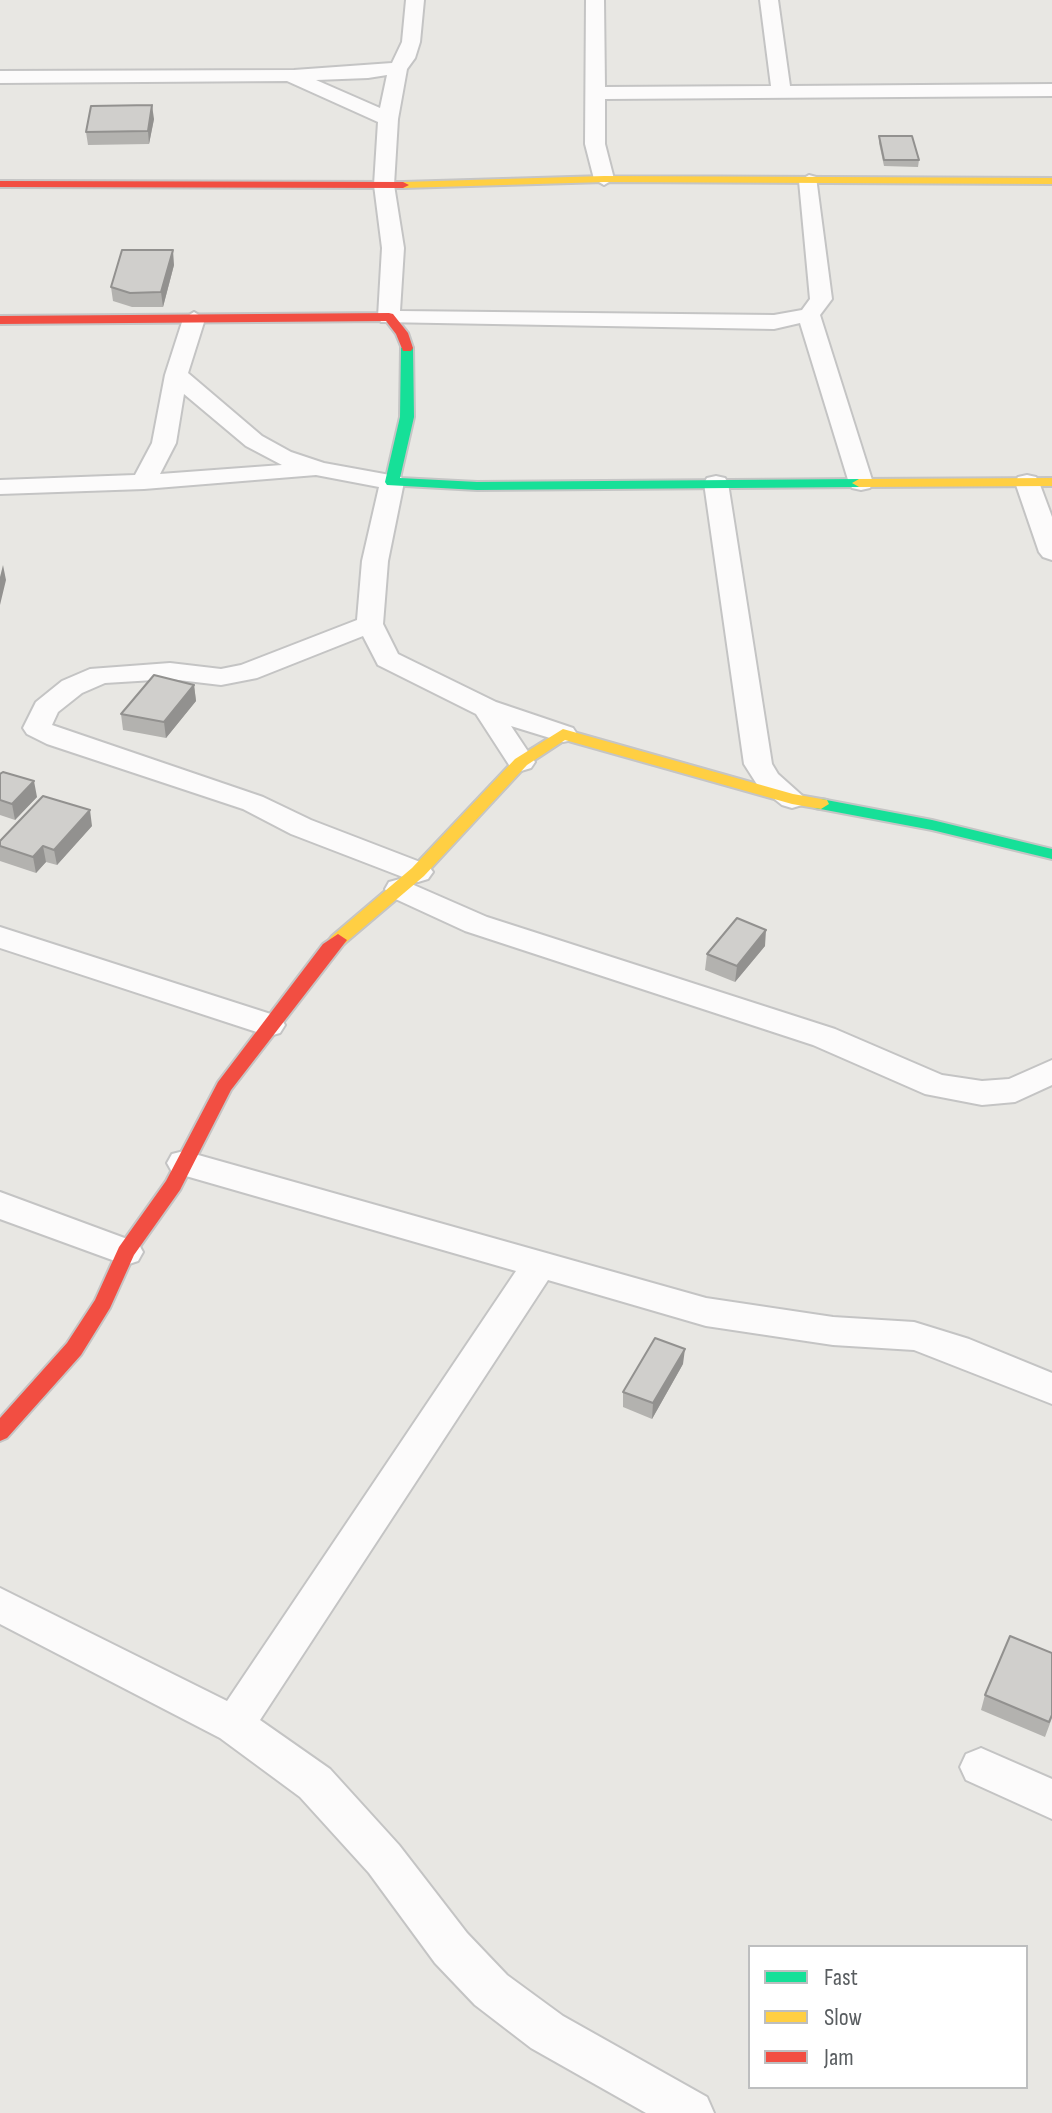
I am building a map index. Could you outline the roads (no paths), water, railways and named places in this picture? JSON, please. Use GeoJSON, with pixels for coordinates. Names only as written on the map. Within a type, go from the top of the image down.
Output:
{"type":"FeatureCollection","features":[{"type":"Feature","properties":{"kind":"street"},"geometry":{"type":"LineString","coordinates":[[415,0],[411,42],[406,58],[398,68],[388,119],[384,185],[393,248],[389,317],[402,333],[408,351],[407,417],[375,561],[370,624],[387,659],[486,708],[563,734],[792,799],[903,819],[1052,854]]}},
{"type":"Feature","properties":{"kind":"street"},"geometry":{"type":"LineString","coordinates":[[595,0],[595,144],[604,179]]}},
{"type":"Feature","properties":{"kind":"street"},"geometry":{"type":"LineString","coordinates":[[769,0],[781,91]]}},
{"type":"Feature","properties":{"kind":"street"},"geometry":{"type":"LineString","coordinates":[[0,77],[290,75],[398,68]]}},
{"type":"Feature","properties":{"kind":"street"},"geometry":{"type":"LineString","coordinates":[[290,75],[388,119]]}},
{"type":"Feature","properties":{"kind":"street"},"geometry":{"type":"LineString","coordinates":[[596,93],[1052,90]]}},
{"type":"Feature","properties":{"kind":"street"},"geometry":{"type":"LineString","coordinates":[[0,184],[384,185],[604,179],[1052,181]]}},
{"type":"Feature","properties":{"kind":"street"},"geometry":{"type":"LineString","coordinates":[[0,320],[389,317],[774,322],[809,315],[821,299],[809,181]]}},
{"type":"Feature","properties":{"kind":"street"},"geometry":{"type":"LineString","coordinates":[[809,315],[861,483]]}},
{"type":"Feature","properties":{"kind":"street"},"geometry":{"type":"LineString","coordinates":[[144,482],[164,443],[176,375],[194,319]]}},
{"type":"Feature","properties":{"kind":"street"},"geometry":{"type":"LineString","coordinates":[[176,375],[254,441],[283,457],[320,469],[392,482],[477,486],[1040,482],[1052,552]]}},
{"type":"Feature","properties":{"kind":"street"},"geometry":{"type":"LineString","coordinates":[[0,487],[144,482],[320,469]]}},
{"type":"Feature","properties":{"kind":"street"},"geometry":{"type":"LineString","coordinates":[[716,483],[758,764],[768,780],[792,799]]}},
{"type":"Feature","properties":{"kind":"street"},"geometry":{"type":"LineString","coordinates":[[370,624],[248,672],[221,677],[170,671],[100,675],[72,687],[46,708],[37,728],[57,738],[253,803],[409,881],[476,924],[824,1037],[936,1086],[982,1093],[1015,1090],[1052,1071]]}},
{"type":"Feature","properties":{"kind":"street"},"geometry":{"type":"LineString","coordinates":[[486,708],[521,762]]}},
{"type":"Feature","properties":{"kind":"street"},"geometry":{"type":"LineString","coordinates":[[0,1432],[74,1349],[103,1303],[126,1252],[184,1163],[224,1087],[329,948],[409,881],[521,762],[563,734]]}},
{"type":"Feature","properties":{"kind":"street"},"geometry":{"type":"LineString","coordinates":[[724,780],[758,764]]}},
{"type":"Feature","properties":{"kind":"street"},"geometry":{"type":"LineString","coordinates":[[0,937],[269,1025]]}},
{"type":"Feature","properties":{"kind":"street"},"geometry":{"type":"LineString","coordinates":[[184,1163],[706,1312],[833,1331],[914,1336],[956,1349],[1052,1389]]}},
{"type":"Feature","properties":{"kind":"street"},"geometry":{"type":"LineString","coordinates":[[0,1205],[126,1252]]}},
{"type":"Feature","properties":{"kind":"street"},"geometry":{"type":"LineString","coordinates":[[234,1725],[540,1264]]}},
{"type":"Feature","properties":{"kind":"street"},"geometry":{"type":"LineString","coordinates":[[0,1605],[234,1725],[315,1783],[384,1859],[451,1948],[491,1990],[547,2032],[691,2113]]}},
{"type":"Feature","properties":{"kind":"street"},"geometry":{"type":"LineString","coordinates":[[981,1767],[1052,1800]]}}]}
